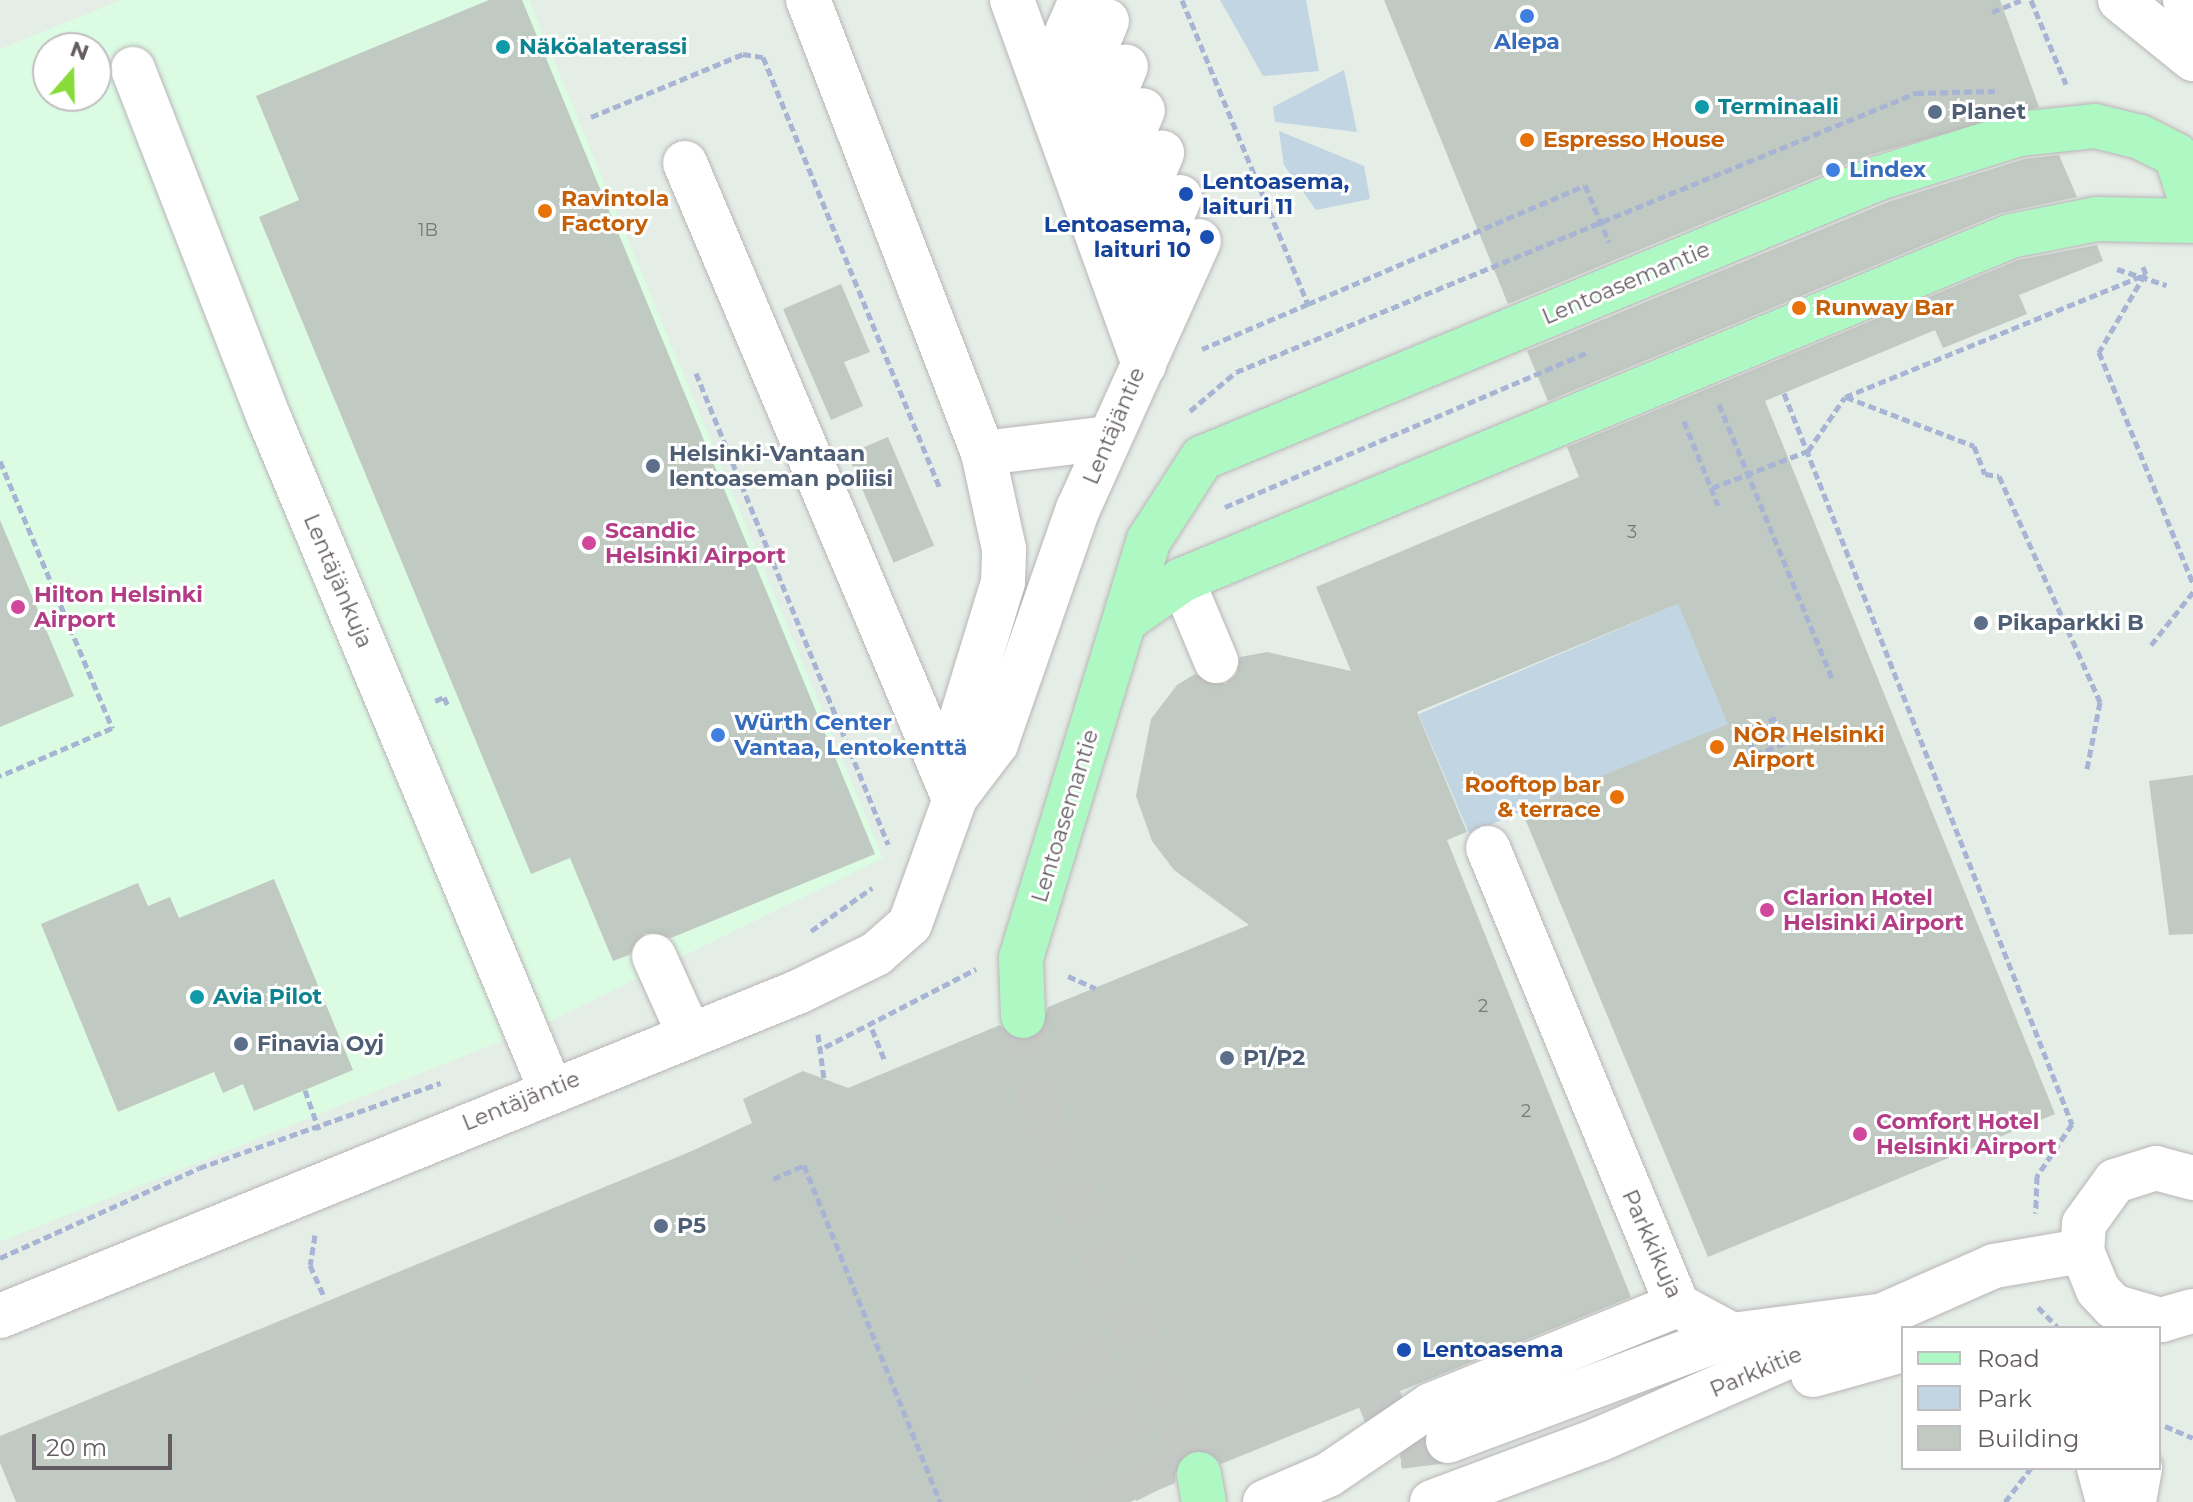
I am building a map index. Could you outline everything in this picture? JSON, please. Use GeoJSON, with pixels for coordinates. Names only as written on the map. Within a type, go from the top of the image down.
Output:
{"type":"FeatureCollection","features":[{"type":"Feature","properties":{"kind":"main road","name":"Lentoasemantie"},"geometry":{"type":"LineString","coordinates":[[1023,1016],[1021,958],[1149,540],[1202,458],[1949,153],[2019,134],[2115,130],[2176,155],[2193,208]]}},
{"type":"Feature","properties":{"kind":"main road"},"geometry":{"type":"LineString","coordinates":[[1127,619],[1182,580],[2011,236],[2097,219],[2193,221]]}},
{"type":"Feature","properties":{"kind":"street","name":"Lentäjäntie"},"geometry":{"type":"LineString","coordinates":[[808,0],[983,453],[999,515],[1003,582],[956,736],[955,798]]}},
{"type":"Feature","properties":{"kind":"street"},"geometry":{"type":"LineString","coordinates":[[2185,0],[2193,45]]}},
{"type":"Feature","properties":{"kind":"street"},"geometry":{"type":"LineString","coordinates":[[2142,4],[2193,45]]}},
{"type":"Feature","properties":{"kind":"street"},"geometry":{"type":"LineString","coordinates":[[1044,84],[1094,10]]}},
{"type":"Feature","properties":{"kind":"street"},"geometry":{"type":"LineString","coordinates":[[1062,130],[1094,10]]}},
{"type":"Feature","properties":{"kind":"street","name":"Lentäjäntie"},"geometry":{"type":"LineString","coordinates":[[0,1316],[689,1034],[876,954],[910,924],[955,798],[996,744],[1108,438],[1144,365],[1131,313],[1044,84],[1028,13]]}},
{"type":"Feature","properties":{"kind":"street"},"geometry":{"type":"LineString","coordinates":[[1079,178],[1126,66]]}},
{"type":"Feature","properties":{"kind":"street","name":"Lentäjänkuja"},"geometry":{"type":"LineString","coordinates":[[133,69],[270,420],[551,1090]]}},
{"type":"Feature","properties":{"kind":"street"},"geometry":{"type":"LineString","coordinates":[[1096,223],[1143,110]]}},
{"type":"Feature","properties":{"kind":"street"},"geometry":{"type":"LineString","coordinates":[[1114,269],[1162,153]]}},
{"type":"Feature","properties":{"kind":"street"},"geometry":{"type":"LineString","coordinates":[[685,163],[955,798]]}},
{"type":"Feature","properties":{"kind":"street"},"geometry":{"type":"LineString","coordinates":[[1131,313],[1180,197]]}},
{"type":"Feature","properties":{"kind":"street"},"geometry":{"type":"LineString","coordinates":[[1144,365],[1199,241]]}},
{"type":"Feature","properties":{"kind":"street"},"geometry":{"type":"LineString","coordinates":[[983,453],[1108,438]]}},
{"type":"Feature","properties":{"kind":"street"},"geometry":{"type":"LineString","coordinates":[[1149,540],[1182,580],[1216,661]]}},
{"type":"Feature","properties":{"kind":"street","name":"Parkkikuja"},"geometry":{"type":"LineString","coordinates":[[1488,848],[1540,983],[1677,1305],[1732,1335]]}},
{"type":"Feature","properties":{"kind":"street"},"geometry":{"type":"LineString","coordinates":[[654,956],[689,1034]]}},
{"type":"Feature","properties":{"kind":"street"},"geometry":{"type":"LineString","coordinates":[[2170,1320],[2113,1306],[2087,1272],[2082,1251],[2084,1224],[2115,1181],[2156,1168],[2193,1178]]}},
{"type":"Feature","properties":{"kind":"street"},"geometry":{"type":"LineString","coordinates":[[1904,1326],[1994,1266],[2082,1251]]}},
{"type":"Feature","properties":{"kind":"street"},"geometry":{"type":"LineString","coordinates":[[1265,1502],[1328,1475],[1431,1405],[1677,1305]]}},
{"type":"Feature","properties":{"kind":"street"},"geometry":{"type":"LineString","coordinates":[[1448,1441],[1732,1335],[1895,1332]]}},
{"type":"Feature","properties":{"kind":"street"},"geometry":{"type":"LineString","coordinates":[[1432,1502],[1674,1407],[1741,1401],[1895,1332]]}},
{"type":"Feature","properties":{"kind":"street"},"geometry":{"type":"LineString","coordinates":[[2100,1470],[2108,1502]]}},
{"type":"Feature","properties":{"kind":"street"},"geometry":{"type":"LineString","coordinates":[[2134,1502],[2140,1470]]}},
{"type":"Feature","properties":{"kind":"path"},"geometry":{"type":"LineString","coordinates":[[1992,12],[2021,0]]}},
{"type":"Feature","properties":{"kind":"path"},"geometry":{"type":"LineString","coordinates":[[591,117],[743,54],[763,57],[946,502]]}},
{"type":"Feature","properties":{"kind":"path"},"geometry":{"type":"LineString","coordinates":[[1181,420],[1236,372],[1916,93],[2002,91]]}},
{"type":"Feature","properties":{"kind":"path"},"geometry":{"type":"LineString","coordinates":[[2058,93],[2072,94]]}},
{"type":"Feature","properties":{"kind":"path"},"geometry":{"type":"LineString","coordinates":[[1308,304],[1477,229]]}},
{"type":"Feature","properties":{"kind":"path"},"geometry":{"type":"LineString","coordinates":[[2146,274],[2099,352],[2193,583]]}},
{"type":"Feature","properties":{"kind":"path"},"geometry":{"type":"LineString","coordinates":[[1214,512],[1599,348]]}},
{"type":"Feature","properties":{"kind":"path"},"geometry":{"type":"LineString","coordinates":[[696,373],[891,852]]}},
{"type":"Feature","properties":{"kind":"path"},"geometry":{"type":"LineString","coordinates":[[1784,393],[2072,1124],[2037,1176],[2037,1306],[2058,1326]]}},
{"type":"Feature","properties":{"kind":"path"},"geometry":{"type":"LineString","coordinates":[[1845,397],[1974,446],[1985,474],[1999,476],[2100,702],[2087,769]]}},
{"type":"Feature","properties":{"kind":"path"},"geometry":{"type":"LineString","coordinates":[[1717,399],[1833,680]]}},
{"type":"Feature","properties":{"kind":"path"},"geometry":{"type":"LineString","coordinates":[[0,461],[112,728],[0,776]]}},
{"type":"Feature","properties":{"kind":"path"},"geometry":{"type":"LineString","coordinates":[[2151,645],[2193,592]]}},
{"type":"Feature","properties":{"kind":"path"},"geometry":{"type":"LineString","coordinates":[[1776,718],[1745,731],[1755,755],[1787,742]]}},
{"type":"Feature","properties":{"kind":"path"},"geometry":{"type":"LineString","coordinates":[[802,937],[874,887],[880,875]]}},
{"type":"Feature","properties":{"kind":"path"},"geometry":{"type":"LineString","coordinates":[[824,1079],[825,1047],[872,1029],[981,966]]}},
{"type":"Feature","properties":{"kind":"path"},"geometry":{"type":"LineString","coordinates":[[1058,971],[1095,988]]}},
{"type":"Feature","properties":{"kind":"path"},"geometry":{"type":"LineString","coordinates":[[872,1029],[885,1062]]}},
{"type":"Feature","properties":{"kind":"path"},"geometry":{"type":"LineString","coordinates":[[0,1258],[199,1168],[319,1130],[457,1077]]}},
{"type":"Feature","properties":{"kind":"path"},"geometry":{"type":"LineString","coordinates":[[305,1090],[319,1130]]}},
{"type":"Feature","properties":{"kind":"path"},"geometry":{"type":"LineString","coordinates":[[773,1179],[804,1165],[940,1502]]}},
{"type":"Feature","properties":{"kind":"path"},"geometry":{"type":"LineString","coordinates":[[2161,1425],[2193,1438]]}},
{"type":"Feature","properties":{"kind":"path"},"geometry":{"type":"LineString","coordinates":[[2005,1502],[2029,1470]]}},
{"type":"Feature","properties":{"kind":"shaded area"},"geometry":{"type":"Polygon","coordinates":[[[121,0],[529,0],[883,858],[549,1022],[0,1242],[0,49],[32,36],[32,112],[112,112],[112,32],[42,32],[121,0]]]}},
{"type":"Feature","properties":{"kind":"green space"},"geometry":{"type":"Polygon","coordinates":[[[1220,0],[1306,0],[1319,71],[1263,76],[1220,0]]]}},
{"type":"Feature","properties":{"kind":"green space"},"geometry":{"type":"Polygon","coordinates":[[[1344,70],[1357,132],[1275,122],[1273,107],[1344,70]]]}},
{"type":"Feature","properties":{"kind":"green space"},"geometry":{"type":"Polygon","coordinates":[[[1279,131],[1364,166],[1370,199],[1316,210],[1284,165],[1279,131]]]}},
{"type":"Feature","properties":{"kind":"green space"},"geometry":{"type":"Polygon","coordinates":[[[1678,604],[1729,724],[1469,834],[1418,714],[1678,604]]]}},
{"type":"Feature","properties":{"kind":"building"},"geometry":{"type":"Polygon","coordinates":[[[489,0],[522,0],[875,854],[671,938],[645,933],[629,955],[613,961],[570,858],[531,874],[259,217],[299,200],[256,96],[489,0]]]}},
{"type":"Feature","properties":{"kind":"building","name":"Terminaali"},"geometry":{"type":"Polygon","coordinates":[[[1384,0],[2000,0],[2039,107],[1869,155],[1508,304],[1384,0]]]}},
{"type":"Feature","properties":{"kind":"building"},"geometry":{"type":"Polygon","coordinates":[[[2059,155],[2077,197],[2001,213],[1548,401],[1527,351],[1888,202],[2024,159],[2059,155]]]}},
{"type":"Feature","properties":{"kind":"building"},"geometry":{"type":"Polygon","coordinates":[[[2097,245],[2103,261],[2019,295],[2027,314],[1943,348],[1935,330],[1765,401],[2055,1114],[1708,1257],[1521,809],[1728,724],[1678,604],[1417,712],[1467,832],[1447,840],[1631,1297],[1221,1464],[1208,1451],[1194,1450],[1176,1465],[1175,1483],[1130,1502],[16,1502],[0,1463],[0,1436],[692,1151],[752,1123],[743,1099],[803,1071],[848,1088],[1000,1025],[1012,1038],[1036,1038],[1048,1007],[1249,925],[1174,870],[1152,841],[1136,796],[1151,719],[1177,685],[1195,674],[1225,684],[1236,675],[1240,657],[1267,652],[1351,671],[1316,587],[1579,477],[1567,447],[2018,260],[2097,245]]]}},
{"type":"Feature","properties":{"kind":"building"},"geometry":{"type":"Polygon","coordinates":[[[841,284],[870,352],[844,362],[863,406],[831,420],[783,309],[841,284]]]}},
{"type":"Feature","properties":{"kind":"building"},"geometry":{"type":"Polygon","coordinates":[[[888,437],[934,546],[894,563],[847,454],[888,437]]]}},
{"type":"Feature","properties":{"kind":"building","name":"Hilton Helsinki Airport"},"geometry":{"type":"Polygon","coordinates":[[[0,520],[74,696],[0,727],[0,520]]]}},
{"type":"Feature","properties":{"kind":"building"},"geometry":{"type":"Polygon","coordinates":[[[2193,775],[2193,934],[2169,935],[2149,781],[2193,775]]]}},
{"type":"Feature","properties":{"kind":"building","name":"Avia Pilot"},"geometry":{"type":"Polygon","coordinates":[[[274,879],[353,1070],[254,1111],[243,1084],[223,1093],[214,1072],[118,1112],[41,924],[138,883],[148,906],[170,897],[179,918],[274,879]]]}},
{"type":"Feature","properties":{"kind":"tunnel"},"geometry":{"type":"LineString","coordinates":[[1023,1016],[1043,1122],[1199,1474]]}},
{"type":"Feature","properties":{"kind":"tunnel"},"geometry":{"type":"LineString","coordinates":[[1081,1343],[1156,1491]]}},
{"type":"Feature","properties":{"kind":"tunnel"},"geometry":{"type":"LineString","coordinates":[[1045,1359],[1114,1502]]}},
{"type":"Feature","properties":{"kind":"tunnel"},"geometry":{"type":"LineString","coordinates":[[1379,1398],[1399,1447],[1448,1441]]}},
{"type":"Feature","properties":{"kind":"place","name":"Alepa"},"geometry":{"type":"Point","coordinates":[1527,16]}},
{"type":"Feature","properties":{"kind":"place","name":"Näköalaterassi"},"geometry":{"type":"Point","coordinates":[503,47]}},
{"type":"Feature","properties":{"kind":"place","name":"Terminaali"},"geometry":{"type":"Point","coordinates":[1702,107]}},
{"type":"Feature","properties":{"kind":"place","name":"Planet"},"geometry":{"type":"Point","coordinates":[1935,112]}},
{"type":"Feature","properties":{"kind":"place","name":"Espresso House"},"geometry":{"type":"Point","coordinates":[1527,140]}},
{"type":"Feature","properties":{"kind":"place","name":"Lindex"},"geometry":{"type":"Point","coordinates":[1833,170]}},
{"type":"Feature","properties":{"kind":"place","name":"Lentoasema, laituri 11"},"geometry":{"type":"Point","coordinates":[1186,194]}},
{"type":"Feature","properties":{"kind":"place","name":"Ravintola Factory"},"geometry":{"type":"Point","coordinates":[545,211]}},
{"type":"Feature","properties":{"kind":"place","name":"Lentoasema, laituri 10"},"geometry":{"type":"Point","coordinates":[1207,237]}},
{"type":"Feature","properties":{"kind":"place","name":"Runway Bar"},"geometry":{"type":"Point","coordinates":[1799,308]}},
{"type":"Feature","properties":{"kind":"place","name":"Helsinki-Vantaan lentoaseman poliisi"},"geometry":{"type":"Point","coordinates":[653,466]}},
{"type":"Feature","properties":{"kind":"place","name":"Scandic Helsinki Airport"},"geometry":{"type":"Point","coordinates":[589,543]}},
{"type":"Feature","properties":{"kind":"place","name":"Hilton Helsinki Airport"},"geometry":{"type":"Point","coordinates":[18,607]}},
{"type":"Feature","properties":{"kind":"place","name":"Pikaparkki B"},"geometry":{"type":"Point","coordinates":[1981,623]}},
{"type":"Feature","properties":{"kind":"place","name":"Würth Center Vantaa, Lentokenttä"},"geometry":{"type":"Point","coordinates":[718,735]}},
{"type":"Feature","properties":{"kind":"place","name":"NÒR Helsinki Airport"},"geometry":{"type":"Point","coordinates":[1717,747]}},
{"type":"Feature","properties":{"kind":"place","name":"Rooftop bar & terrace"},"geometry":{"type":"Point","coordinates":[1617,797]}},
{"type":"Feature","properties":{"kind":"place","name":"Clarion Hotel Helsinki Airport"},"geometry":{"type":"Point","coordinates":[1767,910]}},
{"type":"Feature","properties":{"kind":"place","name":"Avia Pilot"},"geometry":{"type":"Point","coordinates":[197,997]}},
{"type":"Feature","properties":{"kind":"place","name":"Finavia Oyj"},"geometry":{"type":"Point","coordinates":[241,1044]}},
{"type":"Feature","properties":{"kind":"place","name":"P1/P2"},"geometry":{"type":"Point","coordinates":[1227,1058]}},
{"type":"Feature","properties":{"kind":"place","name":"Comfort Hotel Helsinki Airport"},"geometry":{"type":"Point","coordinates":[1860,1134]}},
{"type":"Feature","properties":{"kind":"place","name":"P5"},"geometry":{"type":"Point","coordinates":[661,1226]}},
{"type":"Feature","properties":{"kind":"place","name":"Lentoasema"},"geometry":{"type":"Point","coordinates":[1404,1350]}}]}
